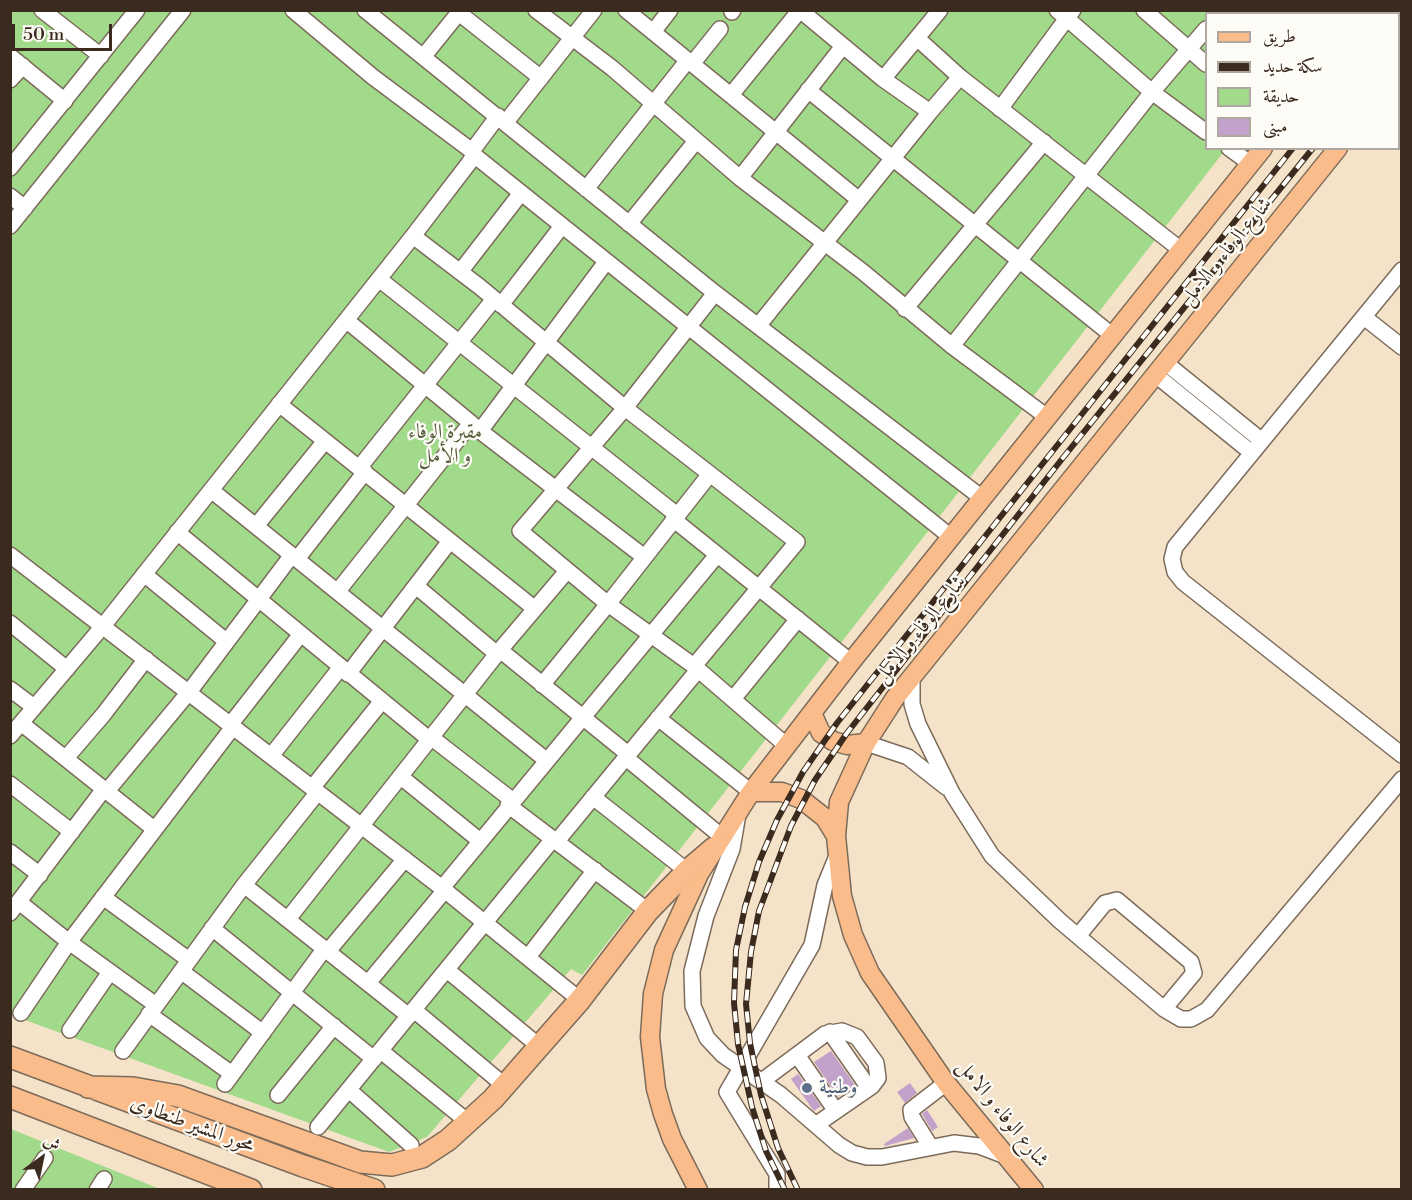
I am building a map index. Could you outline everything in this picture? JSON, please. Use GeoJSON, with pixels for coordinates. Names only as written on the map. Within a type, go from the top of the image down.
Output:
{"type":"FeatureCollection","features":[{"type":"Feature","properties":{"kind":"highway"},"geometry":{"type":"LineString","coordinates":[[88,1087],[134,1088],[178,1096],[350,1159],[371,1164],[392,1165],[422,1157],[440,1146],[505,1086],[580,1000],[648,911],[687,870],[718,842]]}},
{"type":"Feature","properties":{"kind":"highway","name":"محور المشير طنطاوى"},"geometry":{"type":"LineString","coordinates":[[10,1057],[303,1166],[374,1190]]}},
{"type":"Feature","properties":{"kind":"highway","name":"محور المشير طنطاوى"},"geometry":{"type":"LineString","coordinates":[[10,1097],[251,1190]]}},
{"type":"Feature","properties":{"kind":"main road","name":"شارع الوفاء و الامل"},"geometry":{"type":"LineString","coordinates":[[698,1190],[672,1138],[663,1114],[652,1063],[651,1015],[664,950],[685,900],[718,842],[751,792],[982,498],[1262,150]]}},
{"type":"Feature","properties":{"kind":"main road","name":"شارع الوفاء و الامل"},"geometry":{"type":"LineString","coordinates":[[1034,1190],[1002,1155],[946,1083],[880,992],[861,955],[842,896],[836,836],[839,802],[866,743],[912,676],[1162,370],[1336,150]]}},
{"type":"Feature","properties":{"kind":"main road"},"geometry":{"type":"LineString","coordinates":[[812,713],[821,733],[833,741],[847,745],[866,743]]}},
{"type":"Feature","properties":{"kind":"main road"},"geometry":{"type":"LineString","coordinates":[[751,792],[771,791],[801,799],[825,818],[836,836]]}},
{"type":"Feature","properties":{"kind":"lane"},"geometry":{"type":"LineString","coordinates":[[42,10],[101,56]]}},
{"type":"Feature","properties":{"kind":"lane"},"geometry":{"type":"LineString","coordinates":[[10,226],[183,10]]}},
{"type":"Feature","properties":{"kind":"lane"},"geometry":{"type":"LineString","coordinates":[[293,10],[687,328],[951,537]]}},
{"type":"Feature","properties":{"kind":"lane"},"geometry":{"type":"LineString","coordinates":[[536,10],[653,103],[740,178],[863,272],[952,346],[1047,417]]}},
{"type":"Feature","properties":{"kind":"lane"},"geometry":{"type":"LineString","coordinates":[[10,736],[103,626],[379,279],[473,153],[541,78],[594,10]]}},
{"type":"Feature","properties":{"kind":"lane"},"geometry":{"type":"LineString","coordinates":[[626,10],[858,199]]}},
{"type":"Feature","properties":{"kind":"lane"},"geometry":{"type":"LineString","coordinates":[[653,32],[670,10]]}},
{"type":"Feature","properties":{"kind":"lane"},"geometry":{"type":"LineString","coordinates":[[731,95],[800,10],[883,79],[930,112]]}},
{"type":"Feature","properties":{"kind":"lane"},"geometry":{"type":"LineString","coordinates":[[883,79],[940,10]]}},
{"type":"Feature","properties":{"kind":"lane"},"geometry":{"type":"LineString","coordinates":[[1146,11],[1205,63]]}},
{"type":"Feature","properties":{"kind":"lane"},"geometry":{"type":"LineString","coordinates":[[10,168],[101,56],[133,12]]}},
{"type":"Feature","properties":{"kind":"lane"},"geometry":{"type":"LineString","coordinates":[[371,12],[423,57],[715,293],[982,498]]}},
{"type":"Feature","properties":{"kind":"lane"},"geometry":{"type":"LineString","coordinates":[[423,57],[460,12],[541,78]]}},
{"type":"Feature","properties":{"kind":"lane"},"geometry":{"type":"LineString","coordinates":[[1000,110],[1065,13],[1152,92],[1205,131]]}},
{"type":"Feature","properties":{"kind":"lane"},"geometry":{"type":"LineString","coordinates":[[586,189],[653,103],[720,29]]}},
{"type":"Feature","properties":{"kind":"lane"},"geometry":{"type":"LineString","coordinates":[[952,346],[1152,92],[1205,30]]}},
{"type":"Feature","properties":{"kind":"lane"},"geometry":{"type":"LineString","coordinates":[[918,39],[1000,110],[1181,250]]}},
{"type":"Feature","properties":{"kind":"lane"},"geometry":{"type":"LineString","coordinates":[[740,178],[843,46]]}},
{"type":"Feature","properties":{"kind":"lane"},"geometry":{"type":"LineString","coordinates":[[10,80],[17,61],[65,101]]}},
{"type":"Feature","properties":{"kind":"lane"},"geometry":{"type":"LineString","coordinates":[[758,326],[891,157],[960,77]]}},
{"type":"Feature","properties":{"kind":"lane"},"geometry":{"type":"LineString","coordinates":[[808,90],[1113,336]]}},
{"type":"Feature","properties":{"kind":"lane"},"geometry":{"type":"LineString","coordinates":[[629,224],[696,141]]}},
{"type":"Feature","properties":{"kind":"lane"},"geometry":{"type":"LineString","coordinates":[[905,309],[1044,142]]}},
{"type":"Feature","properties":{"kind":"lane"},"geometry":{"type":"LineString","coordinates":[[1232,150],[1251,164]]}},
{"type":"Feature","properties":{"kind":"lane"},"geometry":{"type":"LineString","coordinates":[[460,272],[520,193]]}},
{"type":"Feature","properties":{"kind":"lane"},"geometry":{"type":"LineString","coordinates":[[10,196],[25,208]]}},
{"type":"Feature","properties":{"kind":"lane"},"geometry":{"type":"LineString","coordinates":[[405,859],[327,949],[228,1079],[110,972],[69,942],[15,908],[72,832],[189,693],[258,599],[295,557],[460,343],[562,226]]}},
{"type":"Feature","properties":{"kind":"lane"},"geometry":{"type":"LineString","coordinates":[[318,1127],[658,718],[797,542],[625,408],[413,236]]}},
{"type":"Feature","properties":{"kind":"lane"},"geometry":{"type":"LineString","coordinates":[[338,591],[406,505],[514,385],[606,262]]}},
{"type":"Feature","properties":{"kind":"lane"},"geometry":{"type":"LineString","coordinates":[[1401,270],[1175,547],[1172,560],[1175,572],[1183,582],[1401,755]]}},
{"type":"Feature","properties":{"kind":"lane"},"geometry":{"type":"LineString","coordinates":[[379,279],[592,446],[717,555],[852,662]]}},
{"type":"Feature","properties":{"kind":"lane"},"geometry":{"type":"LineString","coordinates":[[715,293],[625,408],[520,531],[608,604],[696,668],[787,746]]}},
{"type":"Feature","properties":{"kind":"lane"},"geometry":{"type":"LineString","coordinates":[[1364,316],[1401,347]]}},
{"type":"Feature","properties":{"kind":"lane"},"geometry":{"type":"LineString","coordinates":[[346,320],[476,427],[644,556]]}},
{"type":"Feature","properties":{"kind":"lane"},"geometry":{"type":"LineString","coordinates":[[1162,370],[1257,447]]}},
{"type":"Feature","properties":{"kind":"lane"},"geometry":{"type":"LineString","coordinates":[[279,404],[534,608]]}},
{"type":"Feature","properties":{"kind":"lane"},"geometry":{"type":"LineString","coordinates":[[256,526],[325,441]]}},
{"type":"Feature","properties":{"kind":"lane"},"geometry":{"type":"LineString","coordinates":[[542,685],[710,474]]}},
{"type":"Feature","properties":{"kind":"lane"},"geometry":{"type":"LineString","coordinates":[[211,490],[546,760]]}},
{"type":"Feature","properties":{"kind":"lane"},"geometry":{"type":"LineString","coordinates":[[177,532],[382,701],[555,840],[648,911]]}},
{"type":"Feature","properties":{"kind":"lane"},"geometry":{"type":"LineString","coordinates":[[271,756],[384,628],[450,541]]}},
{"type":"Feature","properties":{"kind":"lane"},"geometry":{"type":"LineString","coordinates":[[368,982],[510,802],[652,636],[717,555]]}},
{"type":"Feature","properties":{"kind":"lane"},"geometry":{"type":"LineString","coordinates":[[11,557],[405,859],[580,1000]]}},
{"type":"Feature","properties":{"kind":"lane"},"geometry":{"type":"LineString","coordinates":[[288,919],[534,608],[567,571]]}},
{"type":"Feature","properties":{"kind":"lane"},"geometry":{"type":"LineString","coordinates":[[144,574],[226,641]]}},
{"type":"Feature","properties":{"kind":"lane"},"geometry":{"type":"LineString","coordinates":[[416,586],[583,717],[718,842]]}},
{"type":"Feature","properties":{"kind":"lane"},"geometry":{"type":"LineString","coordinates":[[733,699],[798,619]]}},
{"type":"Feature","properties":{"kind":"lane"},"geometry":{"type":"LineString","coordinates":[[10,623],[67,669]]}},
{"type":"Feature","properties":{"kind":"lane"},"geometry":{"type":"LineString","coordinates":[[21,1013],[69,942],[301,634]]}},
{"type":"Feature","properties":{"kind":"lane"},"geometry":{"type":"LineString","coordinates":[[66,758],[146,659]]}},
{"type":"Feature","properties":{"kind":"lane"},"geometry":{"type":"LineString","coordinates":[[912,676],[911,693],[914,714],[952,794],[992,856],[1034,898],[1078,936],[1164,1009],[1181,1019],[1191,1019],[1208,1010],[1401,779]]}},
{"type":"Feature","properties":{"kind":"lane"},"geometry":{"type":"LineString","coordinates":[[10,688],[33,707]]}},
{"type":"Feature","properties":{"kind":"lane"},"geometry":{"type":"LineString","coordinates":[[123,1051],[382,701]]}},
{"type":"Feature","properties":{"kind":"lane"},"geometry":{"type":"LineString","coordinates":[[658,718],[751,792]]}},
{"type":"Feature","properties":{"kind":"lane"},"geometry":{"type":"LineString","coordinates":[[21,723],[154,829]]}},
{"type":"Feature","properties":{"kind":"lane"},"geometry":{"type":"LineString","coordinates":[[866,743],[908,757],[932,774],[952,794]]}},
{"type":"Feature","properties":{"kind":"lane"},"geometry":{"type":"LineString","coordinates":[[401,777],[479,840]]}},
{"type":"Feature","properties":{"kind":"lane"},"geometry":{"type":"LineString","coordinates":[[10,784],[72,832]]}},
{"type":"Feature","properties":{"kind":"lane"},"geometry":{"type":"LineString","coordinates":[[593,797],[687,870]]}},
{"type":"Feature","properties":{"kind":"lane"},"geometry":{"type":"LineString","coordinates":[[739,810],[732,849],[706,916],[690,983],[693,1006],[701,1028],[715,1047],[817,1124],[845,1150],[867,1157],[890,1156],[930,1146],[967,1143],[1002,1155]]}},
{"type":"Feature","properties":{"kind":"lane"},"geometry":{"type":"LineString","coordinates":[[10,852],[40,875]]}},
{"type":"Feature","properties":{"kind":"lane"},"geometry":{"type":"LineString","coordinates":[[777,1190],[777,1174],[727,1095],[727,1089],[742,1068],[812,945],[825,885],[837,856]]}},
{"type":"Feature","properties":{"kind":"lane"},"geometry":{"type":"LineString","coordinates":[[528,957],[595,870]]}},
{"type":"Feature","properties":{"kind":"lane"},"geometry":{"type":"LineString","coordinates":[[244,885],[505,1086]]}},
{"type":"Feature","properties":{"kind":"lane"},"geometry":{"type":"LineString","coordinates":[[103,897],[263,1033]]}},
{"type":"Feature","properties":{"kind":"lane"},"geometry":{"type":"LineString","coordinates":[[1078,936],[1105,903],[1113,899],[1121,902],[1194,965],[1194,973],[1164,1009]]}},
{"type":"Feature","properties":{"kind":"lane"},"geometry":{"type":"LineString","coordinates":[[212,928],[334,1026],[378,1055],[468,1122]]}},
{"type":"Feature","properties":{"kind":"lane"},"geometry":{"type":"LineString","coordinates":[[447,970],[540,1047]]}},
{"type":"Feature","properties":{"kind":"lane"},"geometry":{"type":"LineString","coordinates":[[70,1030],[110,972]]}},
{"type":"Feature","properties":{"kind":"lane"},"geometry":{"type":"LineString","coordinates":[[278,1095],[334,1026]]}},
{"type":"Feature","properties":{"kind":"lane"},"geometry":{"type":"LineString","coordinates":[[762,1081],[830,1032],[842,1031],[853,1034],[876,1063],[878,1078],[869,1088],[817,1124]]}},
{"type":"Feature","properties":{"kind":"lane"},"geometry":{"type":"LineString","coordinates":[[797,1055],[836,1111]]}},
{"type":"Feature","properties":{"kind":"lane"},"geometry":{"type":"LineString","coordinates":[[930,1146],[912,1117],[911,1110],[946,1083]]}},
{"type":"Feature","properties":{"kind":"lane"},"geometry":{"type":"LineString","coordinates":[[349,1090],[411,1145]]}},
{"type":"Feature","properties":{"kind":"lane"},"geometry":{"type":"LineString","coordinates":[[22,1190],[45,1158]]}},
{"type":"Feature","properties":{"kind":"green space","name":"مقبرة الوفاء و الأمل"},"geometry":{"type":"Polygon","coordinates":[[[10,11],[1334,11],[1205,12],[1205,150],[1225,150],[582,975],[571,969],[427,1137],[389,1152],[11,1015],[10,11]]]}},
{"type":"Feature","properties":{"kind":"green space"},"geometry":{"type":"Polygon","coordinates":[[[11,1129],[160,1189],[11,1189],[11,1129]]]}},
{"type":"Feature","properties":{"kind":"building"},"geometry":{"type":"Polygon","coordinates":[[[831,1051],[855,1085],[838,1097],[814,1062],[831,1051]]]}},
{"type":"Feature","properties":{"kind":"building"},"geometry":{"type":"Polygon","coordinates":[[[798,1074],[821,1106],[814,1111],[791,1079],[798,1074]]]}},
{"type":"Feature","properties":{"kind":"building"},"geometry":{"type":"Polygon","coordinates":[[[910,1083],[917,1093],[905,1103],[897,1092],[910,1083]]]}},
{"type":"Feature","properties":{"kind":"building"},"geometry":{"type":"Polygon","coordinates":[[[927,1110],[938,1127],[932,1131],[922,1114],[927,1110]]]}},
{"type":"Feature","properties":{"kind":"building"},"geometry":{"type":"Polygon","coordinates":[[[908,1128],[914,1138],[885,1146],[884,1144],[908,1128]]]}},
{"type":"Feature","properties":{"kind":"railway"},"geometry":{"type":"LineString","coordinates":[[785,1190],[766,1151],[752,1107],[738,1044],[734,1003],[736,950],[745,907],[759,862],[777,820],[803,772],[837,723],[1291,150]]}},
{"type":"Feature","properties":{"kind":"railway"},"geometry":{"type":"LineString","coordinates":[[798,1190],[778,1148],[761,1095],[750,1043],[746,1004],[751,952],[759,911],[791,826],[815,780],[847,733],[1062,459],[1311,150]]}},
{"type":"Feature","properties":{"kind":"place","name":"وطنية"},"geometry":{"type":"Point","coordinates":[807,1088]}}]}
